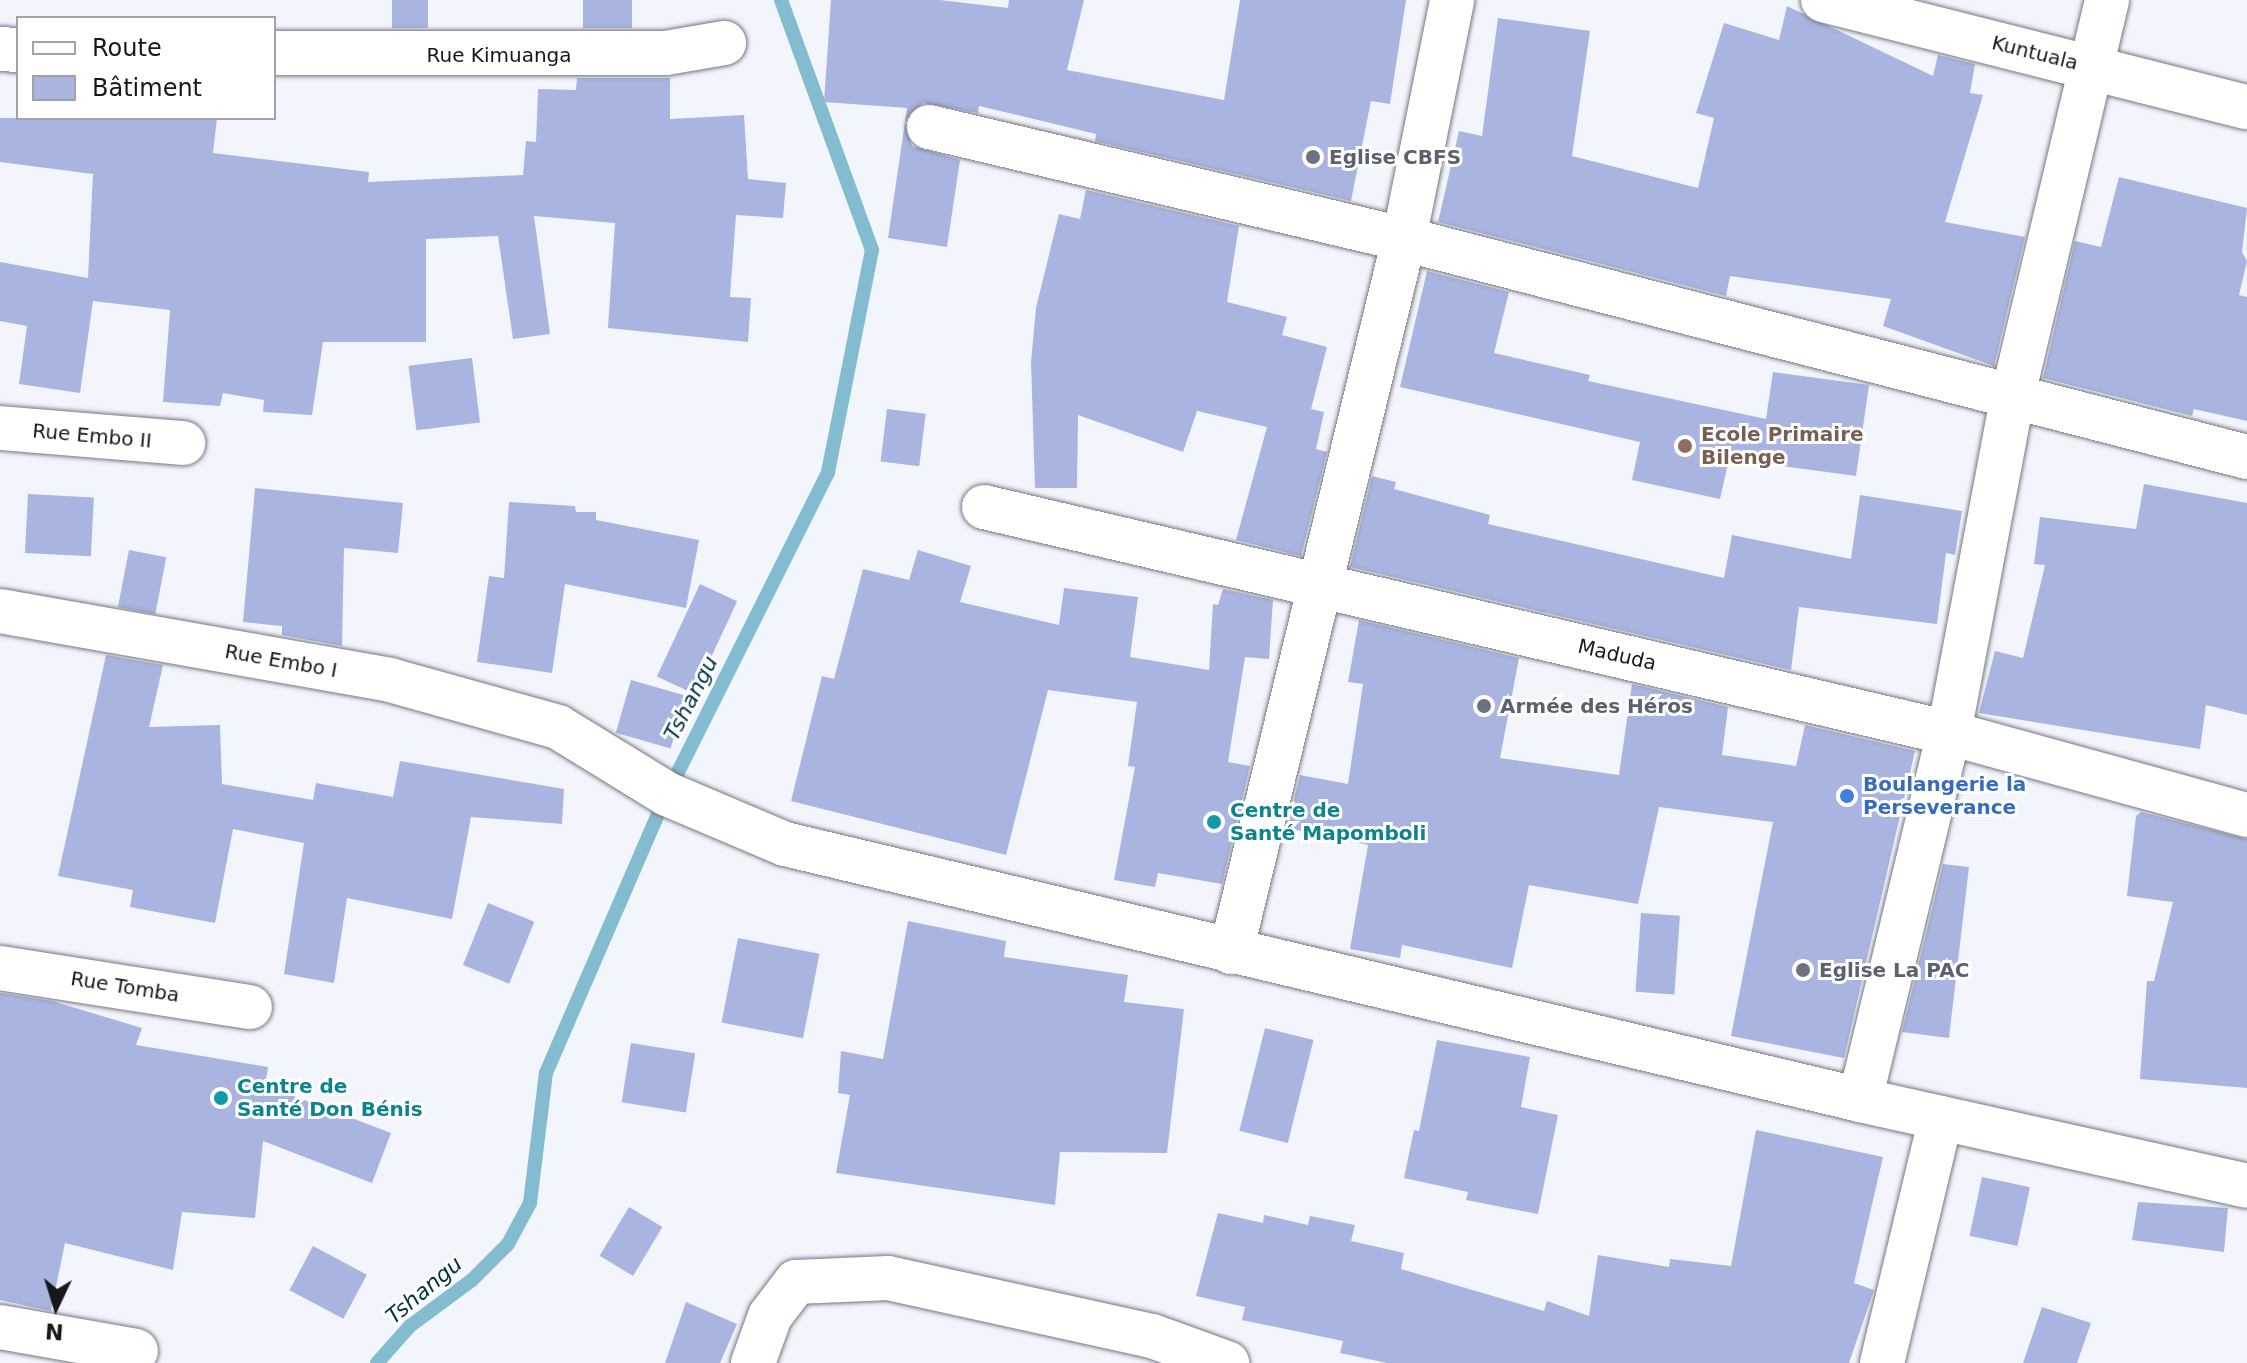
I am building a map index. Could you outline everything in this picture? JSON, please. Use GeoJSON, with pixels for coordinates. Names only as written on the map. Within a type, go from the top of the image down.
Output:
{"type":"FeatureCollection","features":[{"type":"Feature","properties":{"kind":"street"},"geometry":{"type":"LineString","coordinates":[[1231,952],[1404,239],[1452,0]]}},
{"type":"Feature","properties":{"kind":"street","name":"Kuntuala"},"geometry":{"type":"LineString","coordinates":[[1823,0],[2247,107]]}},
{"type":"Feature","properties":{"kind":"street"},"geometry":{"type":"LineString","coordinates":[[1860,1100],[1949,733],[2013,395],[2107,0]]}},
{"type":"Feature","properties":{"kind":"street","name":"Rue Kimuanga"},"geometry":{"type":"LineString","coordinates":[[276,53],[638,54],[724,43]]}},
{"type":"Feature","properties":{"kind":"street"},"geometry":{"type":"LineString","coordinates":[[929,127],[1404,239],[2247,457]]}},
{"type":"Feature","properties":{"kind":"street","name":"Rue Embo II"},"geometry":{"type":"LineString","coordinates":[[0,428],[183,443]]}},
{"type":"Feature","properties":{"kind":"street","name":"Maduda"},"geometry":{"type":"LineString","coordinates":[[984,507],[1949,733],[2247,815]]}},
{"type":"Feature","properties":{"kind":"street","name":"Rue Embo I"},"geometry":{"type":"LineString","coordinates":[[0,611],[390,680],[558,727],[667,794],[785,844],[1860,1100],[2247,1186]]}},
{"type":"Feature","properties":{"kind":"street","name":"Rue Tomba"},"geometry":{"type":"LineString","coordinates":[[0,968],[250,1007]]}},
{"type":"Feature","properties":{"kind":"street"},"geometry":{"type":"LineString","coordinates":[[1882,1363],[1941,1118]]}},
{"type":"Feature","properties":{"kind":"street"},"geometry":{"type":"LineString","coordinates":[[753,1363],[770,1316],[796,1282],[888,1278],[1148,1350],[1227,1363]]}},
{"type":"Feature","properties":{"kind":"street"},"geometry":{"type":"LineString","coordinates":[[0,1327],[136,1351]]}},
{"type":"Feature","properties":{"kind":"building"},"geometry":{"type":"Polygon","coordinates":[[[392,0],[428,0],[428,28],[392,28],[392,0]]]}},
{"type":"Feature","properties":{"kind":"building"},"geometry":{"type":"Polygon","coordinates":[[[583,0],[632,0],[632,28],[583,28],[583,0]]]}},
{"type":"Feature","properties":{"kind":"building"},"geometry":{"type":"Polygon","coordinates":[[[831,0],[940,0],[1008,8],[1009,0],[1084,0],[1067,70],[1224,100],[1240,0],[1406,0],[1390,104],[1371,101],[1351,201],[1095,141],[1096,134],[979,106],[978,113],[923,103],[905,122],[907,108],[824,102],[831,0]]]}},
{"type":"Feature","properties":{"kind":"building"},"geometry":{"type":"Polygon","coordinates":[[[1787,6],[1933,76],[1938,55],[1975,64],[1970,93],[1983,95],[1945,222],[2025,237],[1994,366],[1883,326],[1891,299],[1730,276],[1726,296],[1438,222],[1459,131],[1482,136],[1498,18],[1590,31],[1572,156],[1698,188],[1714,118],[1696,113],[1724,23],[1779,40],[1787,6]]]}},
{"type":"Feature","properties":{"kind":"building"},"geometry":{"type":"Polygon","coordinates":[[[577,78],[670,78],[670,119],[744,115],[748,179],[786,183],[783,218],[736,215],[730,297],[751,298],[748,342],[608,328],[615,223],[534,216],[550,334],[513,339],[498,236],[426,239],[426,342],[323,342],[312,415],[263,412],[264,400],[223,393],[220,406],[163,402],[170,310],[93,301],[80,393],[19,384],[27,326],[0,321],[0,262],[88,278],[93,174],[0,162],[0,118],[217,120],[213,153],[369,172],[368,182],[523,175],[526,141],[536,142],[538,89],[576,90],[577,78]]]}},
{"type":"Feature","properties":{"kind":"building"},"geometry":{"type":"Polygon","coordinates":[[[905,122],[912,146],[960,160],[947,247],[888,238],[905,122]]]}},
{"type":"Feature","properties":{"kind":"building"},"geometry":{"type":"Polygon","coordinates":[[[2119,177],[2247,208],[2242,252],[2247,261],[2239,295],[2247,297],[2247,421],[2194,409],[2192,416],[2043,378],[2075,241],[2101,247],[2119,177]]]}},
{"type":"Feature","properties":{"kind":"building"},"geometry":{"type":"Polygon","coordinates":[[[1086,190],[1239,226],[1227,302],[1287,317],[1282,335],[1327,347],[1311,409],[1324,412],[1316,449],[1327,452],[1301,556],[1236,540],[1267,427],[1197,411],[1183,452],[1078,415],[1077,488],[1035,488],[1031,362],[1036,308],[1059,214],[1080,219],[1086,190]]]}},
{"type":"Feature","properties":{"kind":"building"},"geometry":{"type":"Polygon","coordinates":[[[1427,271],[1509,292],[1494,353],[1590,375],[1588,381],[1766,419],[1773,372],[1869,385],[1856,476],[1729,459],[1720,499],[1632,480],[1640,442],[1400,387],[1427,271]]]}},
{"type":"Feature","properties":{"kind":"building"},"geometry":{"type":"Polygon","coordinates":[[[472,358],[480,423],[416,430],[408,366],[472,358]]]}},
{"type":"Feature","properties":{"kind":"building"},"geometry":{"type":"Polygon","coordinates":[[[887,409],[926,414],[919,466],[881,462],[887,409]]]}},
{"type":"Feature","properties":{"kind":"building"},"geometry":{"type":"Polygon","coordinates":[[[1372,476],[1396,482],[1394,489],[1490,515],[1488,524],[1724,578],[1732,535],[1851,559],[1860,495],[1962,511],[1955,555],[1946,553],[1937,624],[1799,607],[1791,670],[1350,567],[1372,476]]]}},
{"type":"Feature","properties":{"kind":"building"},"geometry":{"type":"Polygon","coordinates":[[[2144,484],[2247,503],[2247,715],[2206,705],[2200,749],[1979,713],[1995,651],[2023,658],[2045,565],[2034,564],[2040,517],[2136,529],[2144,484]]]}},
{"type":"Feature","properties":{"kind":"building"},"geometry":{"type":"Polygon","coordinates":[[[255,488],[403,503],[398,553],[344,548],[342,646],[282,635],[282,626],[243,622],[255,488]]]}},
{"type":"Feature","properties":{"kind":"building"},"geometry":{"type":"Polygon","coordinates":[[[28,494],[94,497],[91,556],[25,553],[28,494]]]}},
{"type":"Feature","properties":{"kind":"building"},"geometry":{"type":"Polygon","coordinates":[[[509,502],[575,506],[576,512],[596,512],[596,520],[699,540],[686,608],[565,584],[552,673],[477,662],[489,576],[504,578],[509,502]]]}},
{"type":"Feature","properties":{"kind":"building"},"geometry":{"type":"Polygon","coordinates":[[[129,550],[166,557],[155,614],[118,607],[129,550]]]}},
{"type":"Feature","properties":{"kind":"building"},"geometry":{"type":"Polygon","coordinates":[[[918,550],[971,566],[960,602],[1059,625],[1064,588],[1138,597],[1130,657],[1209,670],[1213,604],[1218,605],[1223,589],[1273,600],[1269,659],[1245,657],[1228,762],[1250,766],[1222,884],[1158,873],[1155,887],[1114,880],[1135,767],[1128,766],[1137,702],[1048,690],[1006,855],[791,801],[822,676],[834,679],[863,569],[909,580],[918,550]]]}},
{"type":"Feature","properties":{"kind":"building"},"geometry":{"type":"Polygon","coordinates":[[[700,584],[737,601],[694,694],[657,676],[700,584]]]}},
{"type":"Feature","properties":{"kind":"building"},"geometry":{"type":"Polygon","coordinates":[[[1359,620],[1519,658],[1500,758],[1619,775],[1632,684],[1728,707],[1722,755],[1796,766],[1805,725],[1915,751],[1844,1058],[1731,1036],[1773,822],[1659,807],[1638,904],[1529,885],[1512,968],[1402,945],[1400,958],[1350,949],[1368,845],[1287,828],[1300,775],[1348,784],[1363,684],[1348,682],[1359,620]]]}},
{"type":"Feature","properties":{"kind":"building"},"geometry":{"type":"Polygon","coordinates":[[[106,655],[163,665],[149,727],[220,725],[222,784],[313,800],[316,783],[393,797],[400,761],[564,789],[562,824],[471,817],[452,919],[347,898],[334,983],[284,974],[304,843],[233,829],[215,923],[130,907],[133,890],[58,876],[106,655]]]}},
{"type":"Feature","properties":{"kind":"building"},"geometry":{"type":"Polygon","coordinates":[[[631,680],[686,696],[671,749],[616,733],[631,680]]]}},
{"type":"Feature","properties":{"kind":"building"},"geometry":{"type":"Polygon","coordinates":[[[2141,812],[2247,839],[2247,1088],[2140,1079],[2147,981],[2154,981],[2173,902],[2127,896],[2136,816],[2141,812]]]}},
{"type":"Feature","properties":{"kind":"building"},"geometry":{"type":"Polygon","coordinates":[[[1943,864],[1969,867],[1949,1038],[1902,1032],[1943,864]]]}},
{"type":"Feature","properties":{"kind":"building"},"geometry":{"type":"Polygon","coordinates":[[[488,903],[534,922],[509,984],[463,965],[488,903]]]}},
{"type":"Feature","properties":{"kind":"building"},"geometry":{"type":"Polygon","coordinates":[[[1641,913],[1680,916],[1674,995],[1635,992],[1641,913]]]}},
{"type":"Feature","properties":{"kind":"building"},"geometry":{"type":"Polygon","coordinates":[[[908,921],[1006,941],[1004,957],[1128,975],[1124,1002],[1184,1009],[1167,1153],[1060,1152],[1055,1205],[836,1173],[850,1095],[838,1093],[841,1051],[883,1059],[908,921]]]}},
{"type":"Feature","properties":{"kind":"building"},"geometry":{"type":"Polygon","coordinates":[[[738,938],[819,954],[803,1038],[722,1022],[738,938]]]}},
{"type":"Feature","properties":{"kind":"building"},"geometry":{"type":"Polygon","coordinates":[[[0,993],[52,1001],[142,1028],[136,1045],[268,1067],[265,1085],[391,1133],[372,1183],[263,1141],[255,1218],[182,1212],[173,1270],[65,1243],[51,1311],[0,1300],[0,993]]]}},
{"type":"Feature","properties":{"kind":"building"},"geometry":{"type":"Polygon","coordinates":[[[1265,1028],[1314,1040],[1288,1143],[1239,1131],[1265,1028]]]}},
{"type":"Feature","properties":{"kind":"building"},"geometry":{"type":"Polygon","coordinates":[[[1437,1040],[1530,1057],[1521,1107],[1558,1115],[1538,1214],[1466,1200],[1468,1192],[1404,1178],[1414,1130],[1419,1131],[1437,1040]]]}},
{"type":"Feature","properties":{"kind":"building"},"geometry":{"type":"Polygon","coordinates":[[[631,1043],[695,1053],[686,1112],[622,1102],[631,1043]]]}},
{"type":"Feature","properties":{"kind":"building"},"geometry":{"type":"Polygon","coordinates":[[[1756,1130],[1883,1157],[1854,1283],[1874,1290],[1849,1363],[1387,1363],[1340,1353],[1343,1341],[1242,1320],[1245,1307],[1196,1296],[1218,1213],[1263,1223],[1264,1215],[1308,1225],[1310,1216],[1355,1225],[1351,1241],[1404,1253],[1401,1269],[1544,1311],[1547,1301],[1589,1316],[1598,1255],[1669,1267],[1670,1259],[1731,1266],[1756,1130]]]}},
{"type":"Feature","properties":{"kind":"building"},"geometry":{"type":"Polygon","coordinates":[[[1982,1177],[2030,1187],[2017,1246],[1970,1236],[1982,1177]]]}},
{"type":"Feature","properties":{"kind":"building"},"geometry":{"type":"Polygon","coordinates":[[[2138,1202],[2228,1208],[2224,1252],[2132,1240],[2138,1202]]]}},
{"type":"Feature","properties":{"kind":"building"},"geometry":{"type":"Polygon","coordinates":[[[629,1207],[662,1227],[633,1276],[600,1256],[629,1207]]]}},
{"type":"Feature","properties":{"kind":"building"},"geometry":{"type":"Polygon","coordinates":[[[313,1246],[367,1275],[343,1319],[290,1290],[313,1246]]]}},
{"type":"Feature","properties":{"kind":"building"},"geometry":{"type":"Polygon","coordinates":[[[686,1302],[737,1324],[720,1363],[665,1363],[686,1302]]]}},
{"type":"Feature","properties":{"kind":"building"},"geometry":{"type":"Polygon","coordinates":[[[2042,1307],[2091,1323],[2077,1363],[2023,1363],[2042,1307]]]}},
{"type":"Feature","properties":{"kind":"waterway","name":"Tshangu"},"geometry":{"type":"LineString","coordinates":[[377,1363],[410,1326],[472,1280],[508,1244],[530,1203],[546,1073],[667,794],[828,472],[872,250],[781,0]]}},
{"type":"Feature","properties":{"kind":"place","name":"Eglise CBFS"},"geometry":{"type":"Point","coordinates":[1313,157]}},
{"type":"Feature","properties":{"kind":"place","name":"Ecole Primaire Bilenge"},"geometry":{"type":"Point","coordinates":[1685,446]}},
{"type":"Feature","properties":{"kind":"place","name":"Armée des Héros"},"geometry":{"type":"Point","coordinates":[1484,706]}},
{"type":"Feature","properties":{"kind":"place","name":"Boulangerie la Perseverance"},"geometry":{"type":"Point","coordinates":[1847,796]}},
{"type":"Feature","properties":{"kind":"place","name":"Centre de Santé Mapomboli"},"geometry":{"type":"Point","coordinates":[1214,822]}},
{"type":"Feature","properties":{"kind":"place","name":"Eglise La PAC"},"geometry":{"type":"Point","coordinates":[1803,970]}},
{"type":"Feature","properties":{"kind":"place","name":"Centre de Santé Don Bénis"},"geometry":{"type":"Point","coordinates":[221,1098]}}]}
